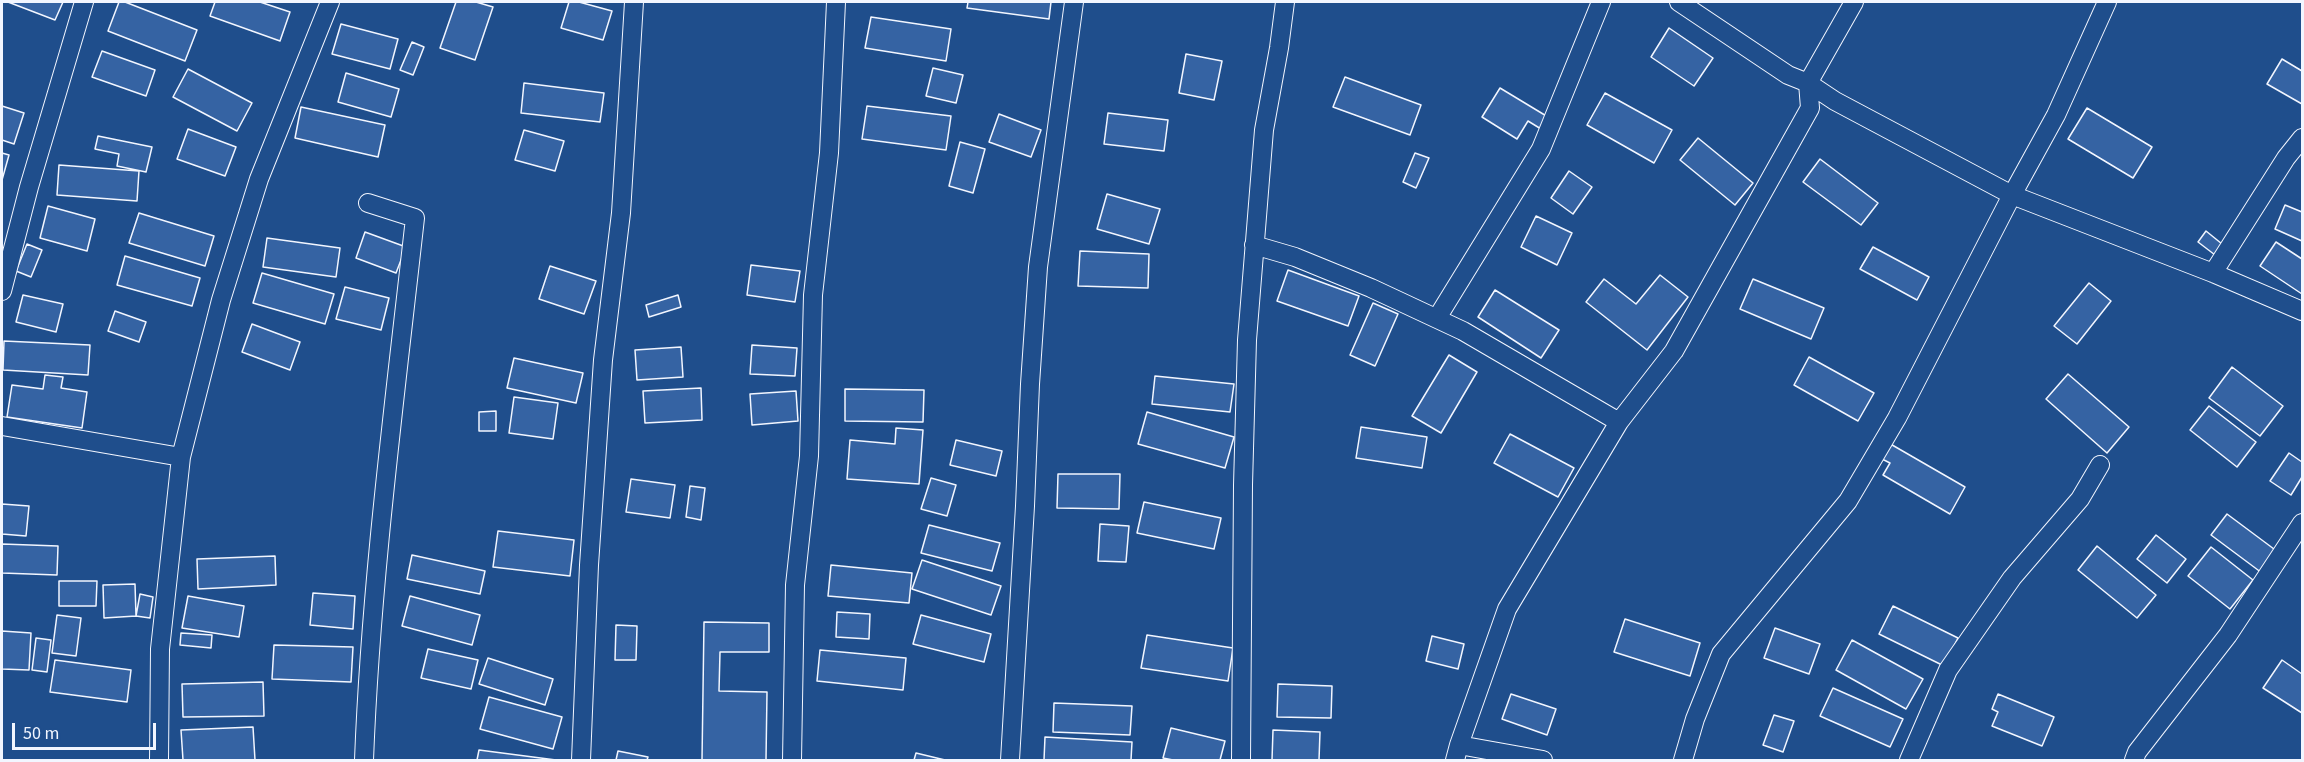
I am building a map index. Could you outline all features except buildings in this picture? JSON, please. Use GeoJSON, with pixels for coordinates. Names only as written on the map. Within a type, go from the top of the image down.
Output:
{"type":"FeatureCollection","features":[{"type":"Feature","properties":{"kind":"street"},"geometry":{"type":"LineString","coordinates":[[2,291],[29,187],[84,2]]}},
{"type":"Feature","properties":{"kind":"street"},"geometry":{"type":"LineString","coordinates":[[159,760],[160,649],[181,457],[221,300],[259,179],[330,2]]}},
{"type":"Feature","properties":{"kind":"street"},"geometry":{"type":"LineString","coordinates":[[581,760],[589,565],[603,360],[621,213],[634,2]]}},
{"type":"Feature","properties":{"kind":"street"},"geometry":{"type":"LineString","coordinates":[[792,760],[795,585],[809,456],[813,295],[830,153],[836,2]]}},
{"type":"Feature","properties":{"kind":"street"},"geometry":{"type":"LineString","coordinates":[[1010,760],[1038,267],[1074,2]]}},
{"type":"Feature","properties":{"kind":"street"},"geometry":{"type":"LineString","coordinates":[[1241,760],[1243,484],[1247,340],[1264,130],[1285,2]]}},
{"type":"Feature","properties":{"kind":"street"},"geometry":{"type":"LineString","coordinates":[[1437,318],[1541,149],[1601,2]]}},
{"type":"Feature","properties":{"kind":"street"},"geometry":{"type":"LineString","coordinates":[[1679,2],[1788,75],[1808,83],[1835,100],[2012,195],[2213,273],[2302,311]]}},
{"type":"Feature","properties":{"kind":"street"},"geometry":{"type":"LineString","coordinates":[[1543,760],[1457,753],[1507,609],[1619,422],[1674,351],[1810,108],[1808,83],[1854,2]]}},
{"type":"Feature","properties":{"kind":"street"},"geometry":{"type":"LineString","coordinates":[[1683,760],[1695,719],[1721,654],[1848,501],[1897,418],[2056,115],[2107,2]]}},
{"type":"Feature","properties":{"kind":"street"},"geometry":{"type":"LineString","coordinates":[[2213,273],[2286,158],[2302,138]]}},
{"type":"Feature","properties":{"kind":"street"},"geometry":{"type":"LineString","coordinates":[[364,760],[367,688],[386,479],[415,218],[368,203]]}},
{"type":"Feature","properties":{"kind":"street"},"geometry":{"type":"LineString","coordinates":[[1254,245],[1295,257],[1437,318],[1619,422]]}},
{"type":"Feature","properties":{"kind":"street"},"geometry":{"type":"LineString","coordinates":[[2,426],[181,457]]}},
{"type":"Feature","properties":{"kind":"street"},"geometry":{"type":"LineString","coordinates":[[1909,760],[1948,670],[2012,578],[2080,499],[2100,465]]}},
{"type":"Feature","properties":{"kind":"street"},"geometry":{"type":"LineString","coordinates":[[2134,760],[2137,752],[2228,635],[2302,523]]}}]}
